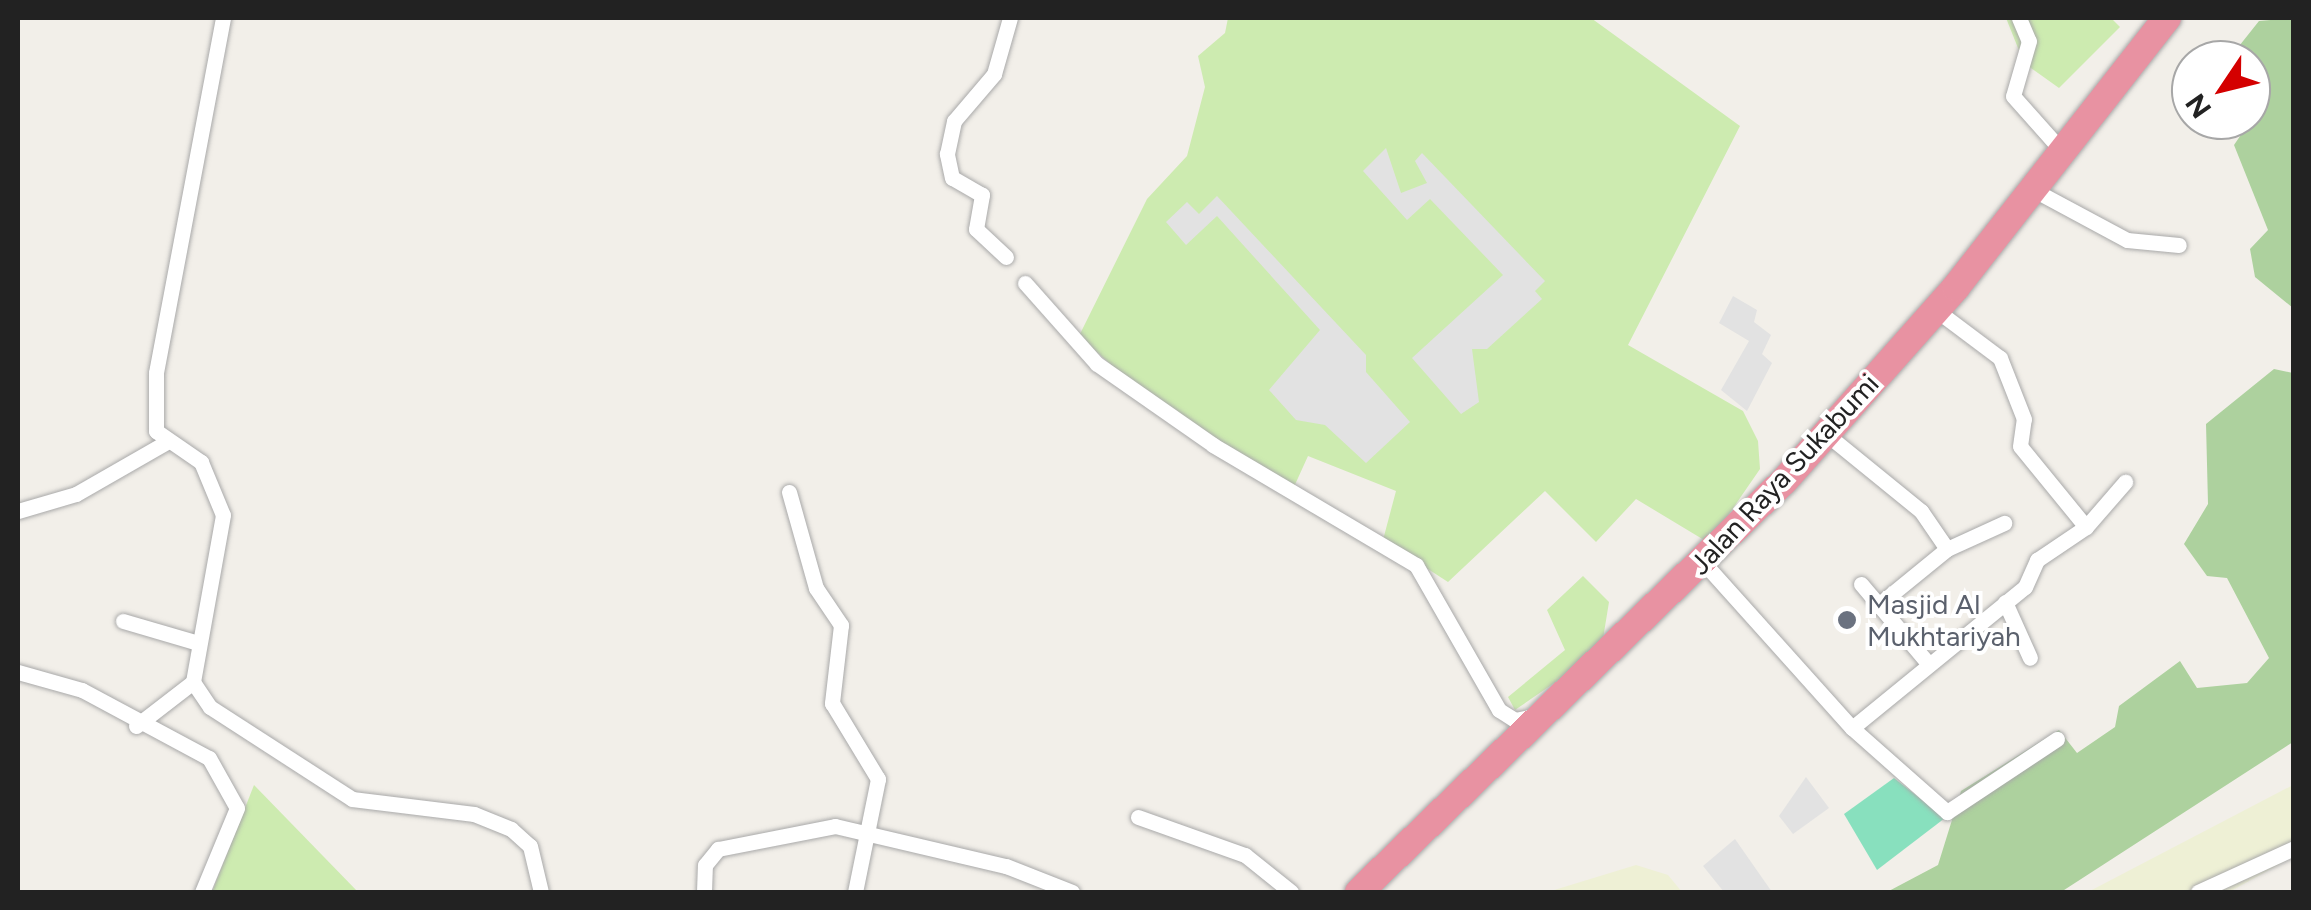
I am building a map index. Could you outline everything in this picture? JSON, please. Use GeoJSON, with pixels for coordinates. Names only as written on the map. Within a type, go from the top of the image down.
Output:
{"type":"FeatureCollection","features":[{"type":"Feature","properties":{"kind":"highway","name":"Jalan Raya Sukabumi"},"geometry":{"type":"LineString","coordinates":[[1359,892],[1703,562],[1824,432],[1936,310],[2167,18]]}},
{"type":"Feature","properties":{"kind":"street"},"geometry":{"type":"LineString","coordinates":[[223,18],[182,260],[159,338],[155,424],[165,443],[201,462],[224,515],[193,682],[210,707],[352,799],[474,814],[511,829],[530,846],[541,892]]}},
{"type":"Feature","properties":{"kind":"street"},"geometry":{"type":"LineString","coordinates":[[1006,257],[976,229],[982,196],[955,181],[948,154],[954,121],[994,74],[1010,18]]}},
{"type":"Feature","properties":{"kind":"street"},"geometry":{"type":"LineString","coordinates":[[2020,18],[2029,42],[2013,96],[2061,150]]}},
{"type":"Feature","properties":{"kind":"street"},"geometry":{"type":"LineString","coordinates":[[2032,189],[2126,240],[2179,245]]}},
{"type":"Feature","properties":{"kind":"street"},"geometry":{"type":"LineString","coordinates":[[1025,283],[1098,364],[1422,571],[1505,718],[1548,712]]}},
{"type":"Feature","properties":{"kind":"street"},"geometry":{"type":"LineString","coordinates":[[1936,310],[2000,358],[2024,419],[2021,448],[2086,526]]}},
{"type":"Feature","properties":{"kind":"street"},"geometry":{"type":"LineString","coordinates":[[1824,432],[1921,512],[1947,549]]}},
{"type":"Feature","properties":{"kind":"street"},"geometry":{"type":"LineString","coordinates":[[18,512],[59,502],[165,443]]}},
{"type":"Feature","properties":{"kind":"street"},"geometry":{"type":"LineString","coordinates":[[1852,728],[1926,661],[2029,582],[2037,560],[2086,526],[2125,482]]}},
{"type":"Feature","properties":{"kind":"street"},"geometry":{"type":"LineString","coordinates":[[789,492],[813,580],[841,625],[830,690],[878,779],[872,836],[855,892]]}},
{"type":"Feature","properties":{"kind":"street"},"geometry":{"type":"LineString","coordinates":[[1878,606],[1947,549],[2004,524]]}},
{"type":"Feature","properties":{"kind":"street"},"geometry":{"type":"LineString","coordinates":[[1703,562],[1852,728],[1949,812],[2057,739]]}},
{"type":"Feature","properties":{"kind":"street"},"geometry":{"type":"LineString","coordinates":[[1860,584],[1926,661]]}},
{"type":"Feature","properties":{"kind":"street"},"geometry":{"type":"LineString","coordinates":[[2004,602],[2030,658]]}},
{"type":"Feature","properties":{"kind":"street"},"geometry":{"type":"LineString","coordinates":[[123,621],[198,643]]}},
{"type":"Feature","properties":{"kind":"street"},"geometry":{"type":"LineString","coordinates":[[18,672],[82,690],[136,726],[196,747],[234,794],[232,837],[202,892]]}},
{"type":"Feature","properties":{"kind":"street"},"geometry":{"type":"LineString","coordinates":[[136,726],[193,682]]}},
{"type":"Feature","properties":{"kind":"street"},"geometry":{"type":"LineString","coordinates":[[1138,817],[1244,854],[1291,892]]}},
{"type":"Feature","properties":{"kind":"street"},"geometry":{"type":"LineString","coordinates":[[704,892],[705,865],[725,846],[826,826],[1006,866],[1072,892]]}},
{"type":"Feature","properties":{"kind":"street"},"geometry":{"type":"LineString","coordinates":[[2198,892],[2294,848]]}},
{"type":"Feature","properties":{"kind":"green space"},"geometry":{"type":"Polygon","coordinates":[[[1228,18],[1591,18],[1740,126],[1628,345],[1743,411],[1758,441],[1760,469],[1709,543],[1636,499],[1596,542],[1545,491],[1448,582],[1383,540],[1396,491],[1308,456],[1293,489],[1188,434],[1079,336],[1147,199],[1187,156],[1205,87],[1198,56],[1225,33],[1228,18]]]}},
{"type":"Feature","properties":{"kind":"green space"},"geometry":{"type":"Polygon","coordinates":[[[2006,18],[2111,18],[2120,27],[2059,88],[2024,63],[2006,18]]]}},
{"type":"Feature","properties":{"kind":"green space"},"geometry":{"type":"Polygon","coordinates":[[[2294,18],[2294,308],[2255,277],[2250,249],[2268,230],[2234,145],[2237,140],[2271,140],[2271,40],[2244,40],[2259,21],[2294,18]]]}},
{"type":"Feature","properties":{"kind":"green space"},"geometry":{"type":"Polygon","coordinates":[[[2274,369],[2293,373],[2293,742],[2061,892],[1887,892],[1938,865],[1961,791],[2059,730],[2077,753],[2115,727],[2119,706],[2180,661],[2197,688],[2247,683],[2269,658],[2227,578],[2207,576],[2184,544],[2208,504],[2206,424],[2274,369]]]}},
{"type":"Feature","properties":{"kind":"green space"},"geometry":{"type":"Polygon","coordinates":[[[1583,576],[1609,602],[1601,651],[1515,710],[1508,697],[1565,650],[1547,610],[1583,576]]]}},
{"type":"Feature","properties":{"kind":"green space"},"geometry":{"type":"Polygon","coordinates":[[[1894,778],[1945,818],[1877,870],[1844,814],[1894,778]]]}},
{"type":"Feature","properties":{"kind":"green space"},"geometry":{"type":"Polygon","coordinates":[[[254,785],[358,892],[212,892],[254,785]]]}},
{"type":"Feature","properties":{"kind":"green space"},"geometry":{"type":"Polygon","coordinates":[[[2293,785],[2293,857],[2229,892],[2088,892],[2293,785]]]}},
{"type":"Feature","properties":{"kind":"green space"},"geometry":{"type":"Polygon","coordinates":[[[1636,865],[1668,875],[1682,892],[1551,891],[1636,865]]]}},
{"type":"Feature","properties":{"kind":"shaded area"},"geometry":{"type":"Polygon","coordinates":[[[1386,148],[1401,193],[1427,183],[1415,161],[1422,153],[1545,281],[1535,291],[1542,299],[1487,349],[1472,349],[1479,402],[1461,414],[1412,358],[1503,275],[1430,199],[1407,220],[1363,171],[1386,148]]]}},
{"type":"Feature","properties":{"kind":"shaded area"},"geometry":{"type":"Polygon","coordinates":[[[1217,196],[1366,355],[1366,372],[1410,422],[1366,463],[1325,425],[1296,420],[1269,390],[1320,330],[1217,216],[1186,245],[1166,222],[1187,202],[1199,214],[1217,196]]]}},
{"type":"Feature","properties":{"kind":"shaded area"},"geometry":{"type":"Polygon","coordinates":[[[1733,296],[1757,310],[1754,322],[1771,335],[1762,354],[1772,363],[1747,411],[1721,390],[1749,341],[1719,323],[1733,296]]]}},
{"type":"Feature","properties":{"kind":"shaded area"},"geometry":{"type":"Polygon","coordinates":[[[1806,777],[1829,808],[1793,834],[1779,816],[1806,777]]]}},
{"type":"Feature","properties":{"kind":"shaded area"},"geometry":{"type":"Polygon","coordinates":[[[1735,839],[1772,892],[1724,892],[1703,866],[1735,839]]]}},
{"type":"Feature","properties":{"kind":"place","name":"Masjid Al Mukhtariyah"},"geometry":{"type":"Point","coordinates":[1847,620]}}]}
